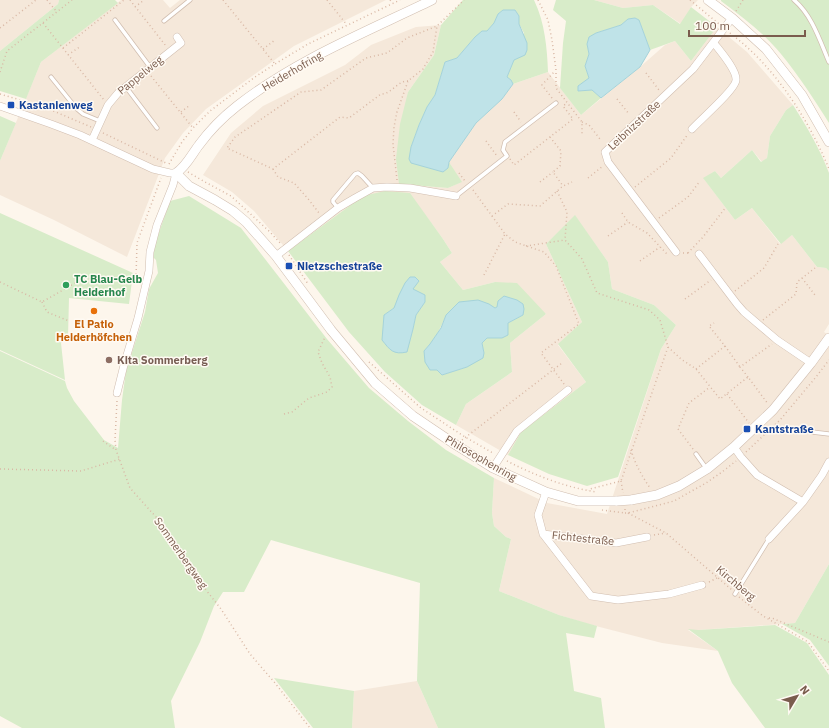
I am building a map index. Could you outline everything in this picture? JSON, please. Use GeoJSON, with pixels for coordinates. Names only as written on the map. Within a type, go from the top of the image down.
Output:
{"type":"FeatureCollection","features":[{"type":"Feature","properties":{"kind":"street","name":"Heiderhofring"},"geometry":{"type":"LineString","coordinates":[[179,171],[216,125],[236,107],[258,91],[294,68],[432,0]]}},
{"type":"Feature","properties":{"kind":"street"},"geometry":{"type":"LineString","coordinates":[[710,1],[733,16],[766,48],[802,95],[829,142]]}},
{"type":"Feature","properties":{"kind":"street","name":"Leibnizstraße"},"geometry":{"type":"LineString","coordinates":[[676,252],[608,162],[605,152],[693,69],[733,16]]}},
{"type":"Feature","properties":{"kind":"street","name":"Pappelweg"},"geometry":{"type":"LineString","coordinates":[[92,140],[108,106],[118,93],[181,43],[177,37]]}},
{"type":"Feature","properties":{"kind":"street"},"geometry":{"type":"LineString","coordinates":[[692,129],[734,85],[736,80],[733,69],[714,43]]}},
{"type":"Feature","properties":{"kind":"street"},"geometry":{"type":"LineString","coordinates":[[0,106],[92,140],[153,169],[170,173],[179,171]]}},
{"type":"Feature","properties":{"kind":"street"},"geometry":{"type":"LineString","coordinates":[[117,393],[143,298],[149,271],[150,252],[157,225],[179,171]]}},
{"type":"Feature","properties":{"kind":"street","name":"Philosophenring"},"geometry":{"type":"LineString","coordinates":[[179,171],[189,186],[216,200],[246,222],[276,256],[331,330],[375,383],[413,416],[493,468],[546,492],[578,501],[631,500],[657,494],[678,486],[707,469],[734,447],[773,410],[829,338]]}},
{"type":"Feature","properties":{"kind":"street"},"geometry":{"type":"LineString","coordinates":[[276,256],[338,208],[373,188],[410,188],[456,196]]}},
{"type":"Feature","properties":{"kind":"street"},"geometry":{"type":"LineString","coordinates":[[699,254],[744,312],[777,340],[811,363]]}},
{"type":"Feature","properties":{"kind":"street"},"geometry":{"type":"LineString","coordinates":[[493,468],[517,431],[568,390]]}},
{"type":"Feature","properties":{"kind":"street"},"geometry":{"type":"LineString","coordinates":[[734,447],[757,475],[803,502]]}},
{"type":"Feature","properties":{"kind":"street"},"geometry":{"type":"LineString","coordinates":[[769,539],[803,502],[829,462]]}},
{"type":"Feature","properties":{"kind":"street","name":"Fichtestraße"},"geometry":{"type":"LineString","coordinates":[[546,492],[538,515],[543,534],[591,596],[618,600],[669,594],[702,585]]}},
{"type":"Feature","properties":{"kind":"street","name":"Fichtestraße"},"geometry":{"type":"LineString","coordinates":[[543,534],[616,543],[647,537]]}},
{"type":"Feature","properties":{"kind":"lane"},"geometry":{"type":"LineString","coordinates":[[164,21],[190,0]]}},
{"type":"Feature","properties":{"kind":"lane"},"geometry":{"type":"LineString","coordinates":[[794,0],[807,14],[829,62]]}},
{"type":"Feature","properties":{"kind":"lane"},"geometry":{"type":"LineString","coordinates":[[115,20],[148,69]]}},
{"type":"Feature","properties":{"kind":"lane"},"geometry":{"type":"LineString","coordinates":[[51,77],[76,108],[83,114],[100,121]]}},
{"type":"Feature","properties":{"kind":"lane"},"geometry":{"type":"LineString","coordinates":[[125,87],[157,128]]}},
{"type":"Feature","properties":{"kind":"lane"},"geometry":{"type":"LineString","coordinates":[[456,196],[507,156],[503,150],[505,142],[556,103]]}},
{"type":"Feature","properties":{"kind":"lane"},"geometry":{"type":"LineString","coordinates":[[338,208],[333,200],[355,174],[358,173],[361,175],[373,188]]}},
{"type":"Feature","properties":{"kind":"lane"},"geometry":{"type":"LineString","coordinates":[[812,432],[829,434]]}},
{"type":"Feature","properties":{"kind":"lane"},"geometry":{"type":"LineString","coordinates":[[696,454],[707,469]]}},
{"type":"Feature","properties":{"kind":"lane"},"geometry":{"type":"LineString","coordinates":[[735,594],[769,539]]}},
{"type":"Feature","properties":{"kind":"path"},"geometry":{"type":"LineString","coordinates":[[0,28],[36,0]]}},
{"type":"Feature","properties":{"kind":"path"},"geometry":{"type":"LineString","coordinates":[[48,0],[57,12]]}},
{"type":"Feature","properties":{"kind":"path"},"geometry":{"type":"LineString","coordinates":[[0,72],[7,51],[72,0]]}},
{"type":"Feature","properties":{"kind":"path"},"geometry":{"type":"LineString","coordinates":[[63,48],[124,0]]}},
{"type":"Feature","properties":{"kind":"path"},"geometry":{"type":"LineString","coordinates":[[130,0],[170,52]]}},
{"type":"Feature","properties":{"kind":"path"},"geometry":{"type":"LineString","coordinates":[[135,7],[144,0]]}},
{"type":"Feature","properties":{"kind":"path"},"geometry":{"type":"LineString","coordinates":[[223,0],[275,64]]}},
{"type":"Feature","properties":{"kind":"path"},"geometry":{"type":"LineString","coordinates":[[328,0],[347,25]]}},
{"type":"Feature","properties":{"kind":"path"},"geometry":{"type":"LineString","coordinates":[[390,0],[393,4]]}},
{"type":"Feature","properties":{"kind":"path"},"geometry":{"type":"LineString","coordinates":[[324,219],[294,183],[278,177],[273,169],[226,148],[235,137],[301,92],[321,90],[366,58],[387,53],[408,38],[437,26],[464,0]]}},
{"type":"Feature","properties":{"kind":"path"},"geometry":{"type":"LineString","coordinates":[[538,0],[548,20],[556,70],[556,88],[582,122],[589,125],[600,139]]}},
{"type":"Feature","properties":{"kind":"path"},"geometry":{"type":"LineString","coordinates":[[690,0],[749,49],[770,70],[793,101],[810,129],[829,169]]}},
{"type":"Feature","properties":{"kind":"path"},"geometry":{"type":"LineString","coordinates":[[733,16],[743,0]]}},
{"type":"Feature","properties":{"kind":"path"},"geometry":{"type":"LineString","coordinates":[[43,23],[108,106]]}},
{"type":"Feature","properties":{"kind":"path"},"geometry":{"type":"LineString","coordinates":[[398,188],[392,144],[397,112],[408,81],[423,69],[434,52],[437,26]]}},
{"type":"Feature","properties":{"kind":"path"},"geometry":{"type":"LineString","coordinates":[[263,50],[275,40]]}},
{"type":"Feature","properties":{"kind":"path"},"geometry":{"type":"LineString","coordinates":[[68,55],[80,46]]}},
{"type":"Feature","properties":{"kind":"path"},"geometry":{"type":"LineString","coordinates":[[148,69],[193,128]]}},
{"type":"Feature","properties":{"kind":"path"},"geometry":{"type":"LineString","coordinates":[[556,70],[542,85],[556,103]]}},
{"type":"Feature","properties":{"kind":"path"},"geometry":{"type":"LineString","coordinates":[[646,73],[659,90]]}},
{"type":"Feature","properties":{"kind":"path"},"geometry":{"type":"LineString","coordinates":[[273,169],[340,117],[349,118],[381,94],[386,94],[403,81],[408,81]]}},
{"type":"Feature","properties":{"kind":"path"},"geometry":{"type":"LineString","coordinates":[[0,94],[44,106],[168,165]]}},
{"type":"Feature","properties":{"kind":"path"},"geometry":{"type":"LineString","coordinates":[[617,99],[629,114]]}},
{"type":"Feature","properties":{"kind":"path"},"geometry":{"type":"LineString","coordinates":[[507,156],[514,165],[573,119],[563,106],[567,103]]}},
{"type":"Feature","properties":{"kind":"path"},"geometry":{"type":"LineString","coordinates":[[181,112],[190,105]]}},
{"type":"Feature","properties":{"kind":"path"},"geometry":{"type":"LineString","coordinates":[[514,112],[525,127]]}},
{"type":"Feature","properties":{"kind":"path"},"geometry":{"type":"LineString","coordinates":[[582,122],[582,136]]}},
{"type":"Feature","properties":{"kind":"path"},"geometry":{"type":"LineString","coordinates":[[630,191],[671,158],[692,129]]}},
{"type":"Feature","properties":{"kind":"path"},"geometry":{"type":"LineString","coordinates":[[540,182],[560,166],[561,151],[550,137]]}},
{"type":"Feature","properties":{"kind":"path"},"geometry":{"type":"LineString","coordinates":[[486,141],[500,161]]}},
{"type":"Feature","properties":{"kind":"path"},"geometry":{"type":"LineString","coordinates":[[588,178],[608,162]]}},
{"type":"Feature","properties":{"kind":"path"},"geometry":{"type":"LineString","coordinates":[[179,171],[205,182],[231,196],[270,232],[285,250],[310,288]]}},
{"type":"Feature","properties":{"kind":"path"},"geometry":{"type":"LineString","coordinates":[[553,172],[564,186]]}},
{"type":"Feature","properties":{"kind":"path"},"geometry":{"type":"LineString","coordinates":[[459,173],[505,234],[515,242],[544,252],[556,266],[579,324],[541,353],[568,390]]}},
{"type":"Feature","properties":{"kind":"path"},"geometry":{"type":"LineString","coordinates":[[653,222],[688,197],[700,181]]}},
{"type":"Feature","properties":{"kind":"path"},"geometry":{"type":"LineString","coordinates":[[492,216],[508,204],[540,206],[564,186],[572,182]]}},
{"type":"Feature","properties":{"kind":"path"},"geometry":{"type":"LineString","coordinates":[[557,192],[567,212],[565,240],[582,259],[597,293],[649,310],[660,320],[668,347],[681,359],[696,369],[720,399],[748,377]]}},
{"type":"Feature","properties":{"kind":"path"},"geometry":{"type":"LineString","coordinates":[[688,253],[703,237],[726,207]]}},
{"type":"Feature","properties":{"kind":"path"},"geometry":{"type":"LineString","coordinates":[[622,213],[628,222],[647,233],[667,254],[676,252],[699,254]]}},
{"type":"Feature","properties":{"kind":"path"},"geometry":{"type":"LineString","coordinates":[[608,236],[628,222]]}},
{"type":"Feature","properties":{"kind":"path"},"geometry":{"type":"LineString","coordinates":[[484,275],[505,234]]}},
{"type":"Feature","properties":{"kind":"path"},"geometry":{"type":"LineString","coordinates":[[526,246],[565,240]]}},
{"type":"Feature","properties":{"kind":"path"},"geometry":{"type":"LineString","coordinates":[[730,294],[764,268],[778,244]]}},
{"type":"Feature","properties":{"kind":"path"},"geometry":{"type":"LineString","coordinates":[[640,261],[660,247]]}},
{"type":"Feature","properties":{"kind":"path"},"geometry":{"type":"LineString","coordinates":[[759,324],[796,294],[797,282],[815,268]]}},
{"type":"Feature","properties":{"kind":"path"},"geometry":{"type":"LineString","coordinates":[[802,278],[815,296]]}},
{"type":"Feature","properties":{"kind":"path"},"geometry":{"type":"LineString","coordinates":[[42,302],[82,279],[142,279]]}},
{"type":"Feature","properties":{"kind":"path"},"geometry":{"type":"LineString","coordinates":[[0,282],[42,302],[47,312],[68,321]]}},
{"type":"Feature","properties":{"kind":"path"},"geometry":{"type":"LineString","coordinates":[[685,299],[708,282]]}},
{"type":"Feature","properties":{"kind":"path"},"geometry":{"type":"LineString","coordinates":[[714,323],[710,326],[773,410]]}},
{"type":"Feature","properties":{"kind":"path"},"geometry":{"type":"LineString","coordinates":[[284,414],[292,412],[309,398],[327,392],[332,387],[330,377],[322,364],[318,352],[327,333]]}},
{"type":"Feature","properties":{"kind":"path"},"geometry":{"type":"LineString","coordinates":[[740,367],[777,340]]}},
{"type":"Feature","properties":{"kind":"path"},"geometry":{"type":"LineString","coordinates":[[696,369],[725,346]]}},
{"type":"Feature","properties":{"kind":"path"},"geometry":{"type":"LineString","coordinates":[[587,491],[590,488],[621,481],[668,347]]}},
{"type":"Feature","properties":{"kind":"path"},"geometry":{"type":"LineString","coordinates":[[368,361],[421,408],[499,457],[552,481],[587,491],[602,493]]}},
{"type":"Feature","properties":{"kind":"path"},"geometry":{"type":"LineString","coordinates":[[456,445],[562,362]]}},
{"type":"Feature","properties":{"kind":"path"},"geometry":{"type":"LineString","coordinates":[[694,450],[678,428],[689,403],[710,387]]}},
{"type":"Feature","properties":{"kind":"path","name":"Sommerbergweg"},"geometry":{"type":"LineString","coordinates":[[117,393],[115,429],[116,450],[130,488],[156,517],[176,543],[195,576],[221,609],[250,654],[310,728]]}},
{"type":"Feature","properties":{"kind":"path"},"geometry":{"type":"LineString","coordinates":[[727,394],[745,418]]}},
{"type":"Feature","properties":{"kind":"path"},"geometry":{"type":"LineString","coordinates":[[103,441],[116,450]]}},
{"type":"Feature","properties":{"kind":"path"},"geometry":{"type":"LineString","coordinates":[[631,450],[634,460],[652,490]]}},
{"type":"Feature","properties":{"kind":"path"},"geometry":{"type":"LineString","coordinates":[[0,469],[81,471],[120,459]]}},
{"type":"Feature","properties":{"kind":"path","name":"Kirchberg"},"geometry":{"type":"LineString","coordinates":[[628,513],[666,533],[735,594],[763,616],[769,618],[808,642],[829,670]]}},
{"type":"Feature","properties":{"kind":"path"},"geometry":{"type":"LineString","coordinates":[[647,537],[666,533]]}},
{"type":"Feature","properties":{"kind":"path"},"geometry":{"type":"LineString","coordinates":[[702,585],[718,578]]}},
{"type":"Feature","properties":{"kind":"path"},"geometry":{"type":"LineString","coordinates":[[769,618],[829,642]]}},
{"type":"Feature","properties":{"kind":"shaded area"},"geometry":{"type":"Polygon","coordinates":[[[0,0],[59,0],[58,4],[0,51],[0,0]]]}},
{"type":"Feature","properties":{"kind":"shaded area"},"geometry":{"type":"Polygon","coordinates":[[[121,0],[163,0],[170,8],[180,0],[386,0],[294,46],[206,109],[183,133],[165,158],[127,257],[54,220],[0,195],[0,161],[41,62],[121,0]]]}},
{"type":"Feature","properties":{"kind":"shaded area"},"geometry":{"type":"Polygon","coordinates":[[[594,0],[698,0],[691,7],[681,24],[653,5],[623,8],[594,0]]]}},
{"type":"Feature","properties":{"kind":"shaded area"},"geometry":{"type":"Polygon","coordinates":[[[441,25],[434,55],[408,92],[399,184],[448,188],[461,182],[449,162],[476,123],[502,99],[513,84],[548,72],[581,115],[665,45],[675,41],[691,61],[717,27],[747,52],[793,105],[786,110],[770,136],[767,158],[762,162],[752,150],[721,178],[715,171],[704,179],[735,220],[752,208],[780,244],[792,235],[817,267],[826,268],[829,271],[829,324],[824,332],[829,335],[829,564],[795,623],[688,630],[718,651],[662,643],[588,624],[559,615],[499,591],[511,539],[506,537],[494,526],[492,513],[494,478],[547,503],[607,514],[661,349],[676,325],[654,305],[612,289],[608,262],[575,216],[546,244],[582,322],[558,345],[586,382],[521,432],[508,455],[456,425],[466,404],[512,372],[510,343],[546,314],[495,282],[463,290],[440,262],[452,253],[409,193],[363,196],[288,251],[254,211],[232,192],[203,175],[231,133],[263,106],[345,65],[371,45],[416,27],[441,25]]]}},
{"type":"Feature","properties":{"kind":"shaded area"},"geometry":{"type":"Polygon","coordinates":[[[417,681],[438,728],[352,728],[354,691],[417,681]]]}},
{"type":"Feature","properties":{"kind":"green space"},"geometry":{"type":"Polygon","coordinates":[[[59,0],[115,0],[118,3],[41,62],[26,99],[0,91],[0,51],[58,4],[59,0]]]}},
{"type":"Feature","properties":{"kind":"green space"},"geometry":{"type":"Polygon","coordinates":[[[463,0],[534,0],[543,27],[548,72],[513,84],[507,77],[524,33],[519,24],[519,16],[515,10],[503,10],[498,14],[494,23],[487,31],[475,37],[457,58],[445,62],[435,95],[427,107],[411,147],[448,168],[449,162],[462,182],[448,188],[399,184],[396,159],[400,124],[408,92],[434,55],[441,25],[463,0]]]}},
{"type":"Feature","properties":{"kind":"green space"},"geometry":{"type":"Polygon","coordinates":[[[556,0],[594,0],[623,8],[653,5],[680,24],[691,7],[717,27],[691,61],[675,41],[650,50],[639,20],[635,18],[628,19],[621,25],[596,33],[587,44],[589,54],[585,66],[589,78],[579,86],[578,91],[592,90],[601,98],[581,115],[560,88],[566,21],[553,10],[556,0]]]}},
{"type":"Feature","properties":{"kind":"green space"},"geometry":{"type":"Polygon","coordinates":[[[721,0],[829,0],[829,123],[788,62],[774,46],[721,0]]]}},
{"type":"Feature","properties":{"kind":"green space"},"geometry":{"type":"Polygon","coordinates":[[[793,105],[822,155],[829,173],[829,271],[826,268],[817,267],[792,235],[781,244],[752,208],[735,220],[703,178],[715,171],[721,178],[752,150],[761,162],[767,158],[770,136],[786,110],[793,105]]]}},
{"type":"Feature","properties":{"kind":"green space"},"geometry":{"type":"Polygon","coordinates":[[[0,116],[16,123],[0,161],[0,116]]]}},
{"type":"Feature","properties":{"kind":"green space"},"geometry":{"type":"Polygon","coordinates":[[[385,191],[410,193],[452,253],[440,262],[463,290],[495,282],[517,283],[546,314],[510,343],[512,372],[466,404],[456,425],[422,405],[385,372],[349,332],[288,251],[363,196],[385,191]],[[425,302],[394,308],[384,315],[406,352],[416,315],[425,302]],[[497,307],[446,315],[437,334],[424,351],[442,375],[467,367],[484,353],[482,343],[487,338],[502,338],[508,323],[523,315],[497,307]]]}},
{"type":"Feature","properties":{"kind":"green space"},"geometry":{"type":"Polygon","coordinates":[[[189,196],[241,228],[327,339],[369,388],[408,421],[446,450],[494,478],[492,513],[494,526],[506,537],[511,539],[499,591],[559,615],[597,626],[594,638],[566,633],[574,691],[601,698],[605,728],[438,728],[417,681],[420,583],[271,540],[244,592],[223,592],[214,606],[200,642],[171,701],[175,728],[22,728],[0,716],[0,351],[65,381],[74,401],[104,440],[118,448],[126,371],[145,312],[149,289],[158,273],[156,260],[151,255],[170,201],[189,196]]]}},
{"type":"Feature","properties":{"kind":"green space","name":"TC Blau-Gelb Heiderhof"},"geometry":{"type":"Polygon","coordinates":[[[0,213],[133,273],[129,304],[69,298],[68,337],[61,343],[65,380],[0,350],[0,213]]]}},
{"type":"Feature","properties":{"kind":"green space"},"geometry":{"type":"Polygon","coordinates":[[[575,215],[608,262],[612,289],[654,305],[676,325],[661,349],[618,477],[587,486],[549,474],[508,455],[521,432],[586,382],[558,344],[582,322],[546,244],[575,215]]]}},
{"type":"Feature","properties":{"kind":"green space"},"geometry":{"type":"Polygon","coordinates":[[[829,564],[829,666],[810,640],[782,624],[795,623],[829,564]]]}},
{"type":"Feature","properties":{"kind":"green space"},"geometry":{"type":"Polygon","coordinates":[[[775,625],[807,643],[829,675],[829,728],[765,728],[732,683],[718,651],[688,629],[698,630],[775,625]]]}},
{"type":"Feature","properties":{"kind":"green space"},"geometry":{"type":"Polygon","coordinates":[[[274,678],[354,691],[352,728],[313,728],[274,678]]]}},
{"type":"Feature","properties":{"kind":"water"},"geometry":{"type":"Polygon","coordinates":[[[503,10],[515,10],[519,16],[519,24],[527,43],[525,55],[514,60],[507,77],[513,84],[502,99],[476,123],[449,162],[448,168],[443,172],[411,163],[409,159],[411,147],[427,107],[435,95],[445,62],[457,58],[475,37],[482,31],[487,31],[494,23],[498,14],[503,10]]]}},
{"type":"Feature","properties":{"kind":"water"},"geometry":{"type":"Polygon","coordinates":[[[635,18],[639,20],[650,50],[640,67],[601,98],[592,90],[578,91],[578,86],[589,78],[585,66],[589,54],[587,44],[589,37],[596,33],[621,25],[628,19],[635,18]]]}},
{"type":"Feature","properties":{"kind":"water"},"geometry":{"type":"Polygon","coordinates":[[[410,277],[415,277],[419,281],[413,289],[425,295],[425,302],[416,315],[407,352],[398,353],[392,351],[382,340],[384,315],[394,308],[405,283],[410,277]]]}},
{"type":"Feature","properties":{"kind":"water"},"geometry":{"type":"Polygon","coordinates":[[[504,296],[517,300],[523,304],[524,309],[523,315],[508,323],[508,335],[502,338],[487,338],[482,343],[484,353],[483,358],[467,367],[442,375],[437,370],[430,370],[425,362],[424,351],[441,328],[446,315],[459,302],[478,300],[495,308],[497,307],[498,301],[504,296]]]}},
{"type":"Feature","properties":{"kind":"place","name":"Kastanienweg"},"geometry":{"type":"Point","coordinates":[11,105]}},
{"type":"Feature","properties":{"kind":"place","name":"Nietzschestraße"},"geometry":{"type":"Point","coordinates":[289,266]}},
{"type":"Feature","properties":{"kind":"place","name":"TC Blau-Gelb Heiderhof"},"geometry":{"type":"Point","coordinates":[66,285]}},
{"type":"Feature","properties":{"kind":"place","name":"El Patio Heiderhöfchen"},"geometry":{"type":"Point","coordinates":[94,311]}},
{"type":"Feature","properties":{"kind":"place","name":"Kita Sommerberg"},"geometry":{"type":"Point","coordinates":[109,360]}},
{"type":"Feature","properties":{"kind":"place","name":"Kantstraße"},"geometry":{"type":"Point","coordinates":[747,429]}}]}
